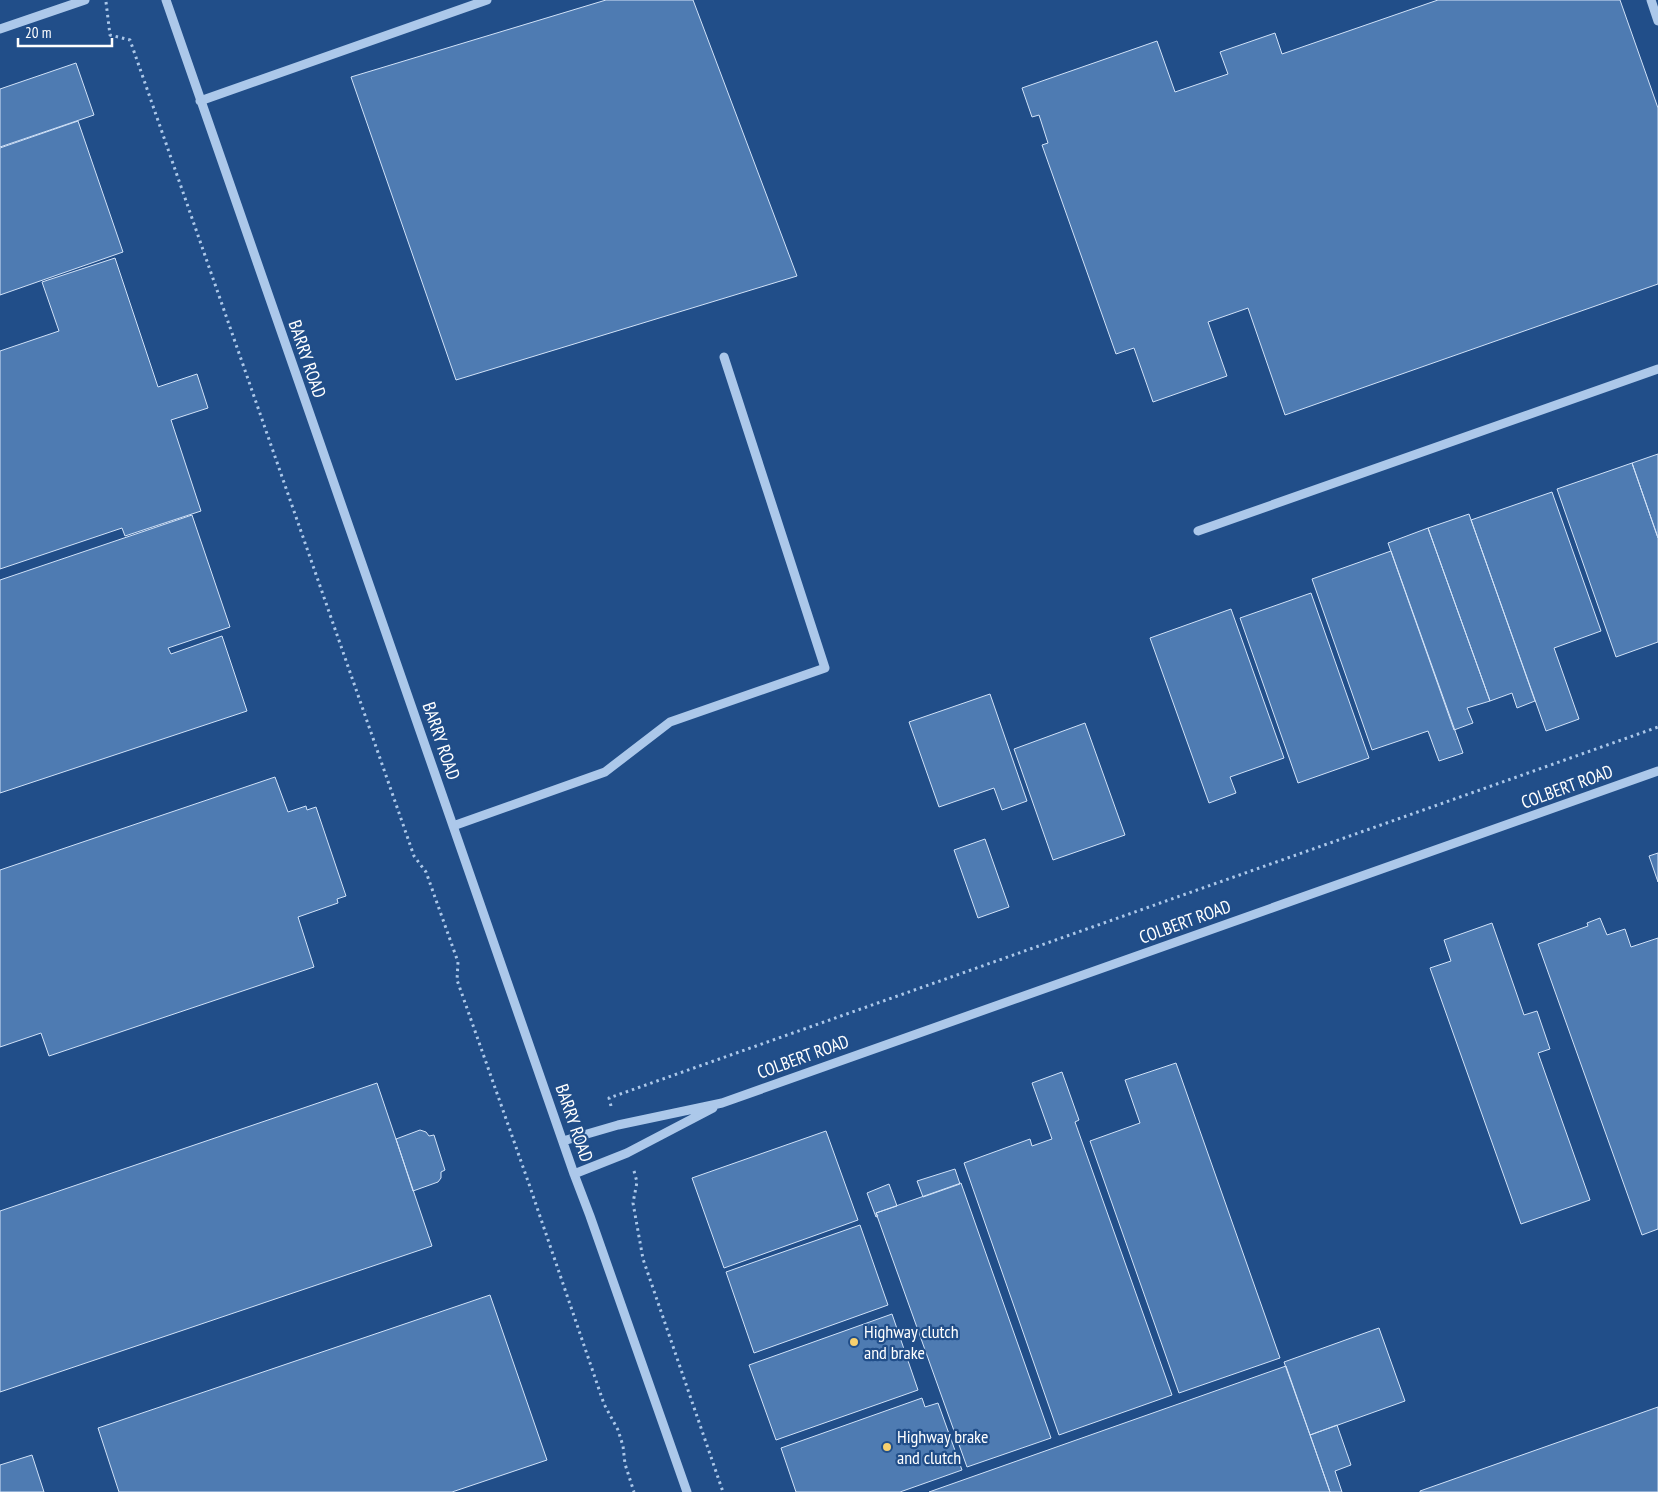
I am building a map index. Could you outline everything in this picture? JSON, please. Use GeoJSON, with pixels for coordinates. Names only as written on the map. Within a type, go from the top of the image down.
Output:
{"type":"FeatureCollection","features":[{"type":"Feature","properties":{"kind":"street"},"geometry":{"type":"LineString","coordinates":[[0,29],[86,0]]}},
{"type":"Feature","properties":{"kind":"street","name":"BARRY ROAD"},"geometry":{"type":"LineString","coordinates":[[166,0],[574,1174],[687,1492]]}},
{"type":"Feature","properties":{"kind":"street"},"geometry":{"type":"LineString","coordinates":[[200,101],[487,0]]}},
{"type":"Feature","properties":{"kind":"street"},"geometry":{"type":"LineString","coordinates":[[1651,0],[1658,21]]}},
{"type":"Feature","properties":{"kind":"street"},"geometry":{"type":"LineString","coordinates":[[453,826],[605,772],[670,722],[825,668],[724,357]]}},
{"type":"Feature","properties":{"kind":"street"},"geometry":{"type":"LineString","coordinates":[[1198,531],[1658,369]]}},
{"type":"Feature","properties":{"kind":"street","name":"COLBERT ROAD"},"geometry":{"type":"LineString","coordinates":[[563,1141],[618,1125],[722,1103],[1658,771]]}},
{"type":"Feature","properties":{"kind":"street","name":"COLBERT ROAD"},"geometry":{"type":"LineString","coordinates":[[574,1174],[627,1153],[722,1103]]}},
{"type":"Feature","properties":{"kind":"path"},"geometry":{"type":"LineString","coordinates":[[106,0],[110,35],[130,40],[414,856],[426,872],[444,922],[458,962],[456,980],[526,1174],[604,1404],[618,1430],[634,1492]]}},
{"type":"Feature","properties":{"kind":"building"},"geometry":{"type":"Polygon","coordinates":[[[606,0],[693,0],[797,276],[456,380],[351,77],[606,0]]]}},
{"type":"Feature","properties":{"kind":"building"},"geometry":{"type":"Polygon","coordinates":[[[1438,0],[1620,0],[1658,108],[1658,284],[1285,415],[1248,308],[1208,322],[1227,376],[1153,402],[1134,348],[1116,354],[1042,145],[1048,143],[1039,115],[1032,117],[1022,88],[1157,41],[1175,92],[1228,74],[1220,52],[1275,33],[1282,54],[1438,0]]]}},
{"type":"Feature","properties":{"kind":"building"},"geometry":{"type":"Polygon","coordinates":[[[76,63],[94,115],[0,147],[0,89],[76,63]]]}},
{"type":"Feature","properties":{"kind":"building"},"geometry":{"type":"Polygon","coordinates":[[[78,121],[123,252],[0,295],[0,148],[78,121]]]}},
{"type":"Feature","properties":{"kind":"building"},"geometry":{"type":"Polygon","coordinates":[[[115,258],[158,387],[197,374],[208,408],[171,420],[201,511],[125,536],[122,528],[0,569],[0,351],[59,331],[42,282],[115,258]]]}},
{"type":"Feature","properties":{"kind":"building"},"geometry":{"type":"Polygon","coordinates":[[[1658,454],[1658,538],[1632,463],[1658,454]]]}},
{"type":"Feature","properties":{"kind":"building"},"geometry":{"type":"Polygon","coordinates":[[[1632,463],[1658,538],[1658,642],[1616,657],[1557,489],[1632,463]]]}},
{"type":"Feature","properties":{"kind":"building"},"geometry":{"type":"Polygon","coordinates":[[[1552,492],[1601,631],[1554,648],[1579,719],[1546,731],[1471,520],[1552,492]]]}},
{"type":"Feature","properties":{"kind":"building"},"geometry":{"type":"Polygon","coordinates":[[[1469,514],[1535,701],[1517,708],[1512,693],[1490,701],[1428,528],[1469,514]]]}},
{"type":"Feature","properties":{"kind":"building"},"geometry":{"type":"Polygon","coordinates":[[[192,515],[230,627],[168,648],[171,654],[222,636],[247,711],[0,793],[0,580],[192,515]]]}},
{"type":"Feature","properties":{"kind":"building"},"geometry":{"type":"Polygon","coordinates":[[[1428,528],[1490,701],[1467,708],[1473,723],[1454,730],[1388,543],[1428,528]]]}},
{"type":"Feature","properties":{"kind":"building"},"geometry":{"type":"Polygon","coordinates":[[[1391,551],[1463,753],[1439,761],[1428,731],[1372,750],[1312,579],[1391,551]]]}},
{"type":"Feature","properties":{"kind":"building"},"geometry":{"type":"Polygon","coordinates":[[[1311,593],[1369,758],[1298,783],[1240,618],[1311,593]]]}},
{"type":"Feature","properties":{"kind":"building"},"geometry":{"type":"Polygon","coordinates":[[[1231,609],[1284,758],[1230,777],[1236,793],[1209,803],[1150,638],[1231,609]]]}},
{"type":"Feature","properties":{"kind":"building"},"geometry":{"type":"Polygon","coordinates":[[[990,694],[1027,801],[1002,810],[994,788],[939,807],[909,722],[990,694]]]}},
{"type":"Feature","properties":{"kind":"building"},"geometry":{"type":"Polygon","coordinates":[[[1085,723],[1125,835],[1053,860],[1014,749],[1085,723]]]}},
{"type":"Feature","properties":{"kind":"building"},"geometry":{"type":"Polygon","coordinates":[[[275,777],[288,812],[306,806],[307,810],[316,807],[346,896],[337,899],[338,903],[298,917],[314,967],[49,1056],[41,1033],[0,1047],[0,870],[275,777]]]}},
{"type":"Feature","properties":{"kind":"building"},"geometry":{"type":"Polygon","coordinates":[[[985,839],[1009,907],[978,918],[954,850],[985,839]]]}},
{"type":"Feature","properties":{"kind":"building"},"geometry":{"type":"Polygon","coordinates":[[[1658,853],[1658,882],[1649,856],[1658,853]]]}},
{"type":"Feature","properties":{"kind":"building"},"geometry":{"type":"Polygon","coordinates":[[[1600,918],[1607,935],[1625,929],[1631,947],[1658,938],[1658,1229],[1642,1235],[1538,944],[1588,926],[1587,923],[1600,918]]]}},
{"type":"Feature","properties":{"kind":"building"},"geometry":{"type":"Polygon","coordinates":[[[1492,923],[1524,1015],[1537,1011],[1550,1049],[1538,1053],[1590,1200],[1521,1224],[1430,968],[1451,961],[1444,940],[1492,923]]]}},
{"type":"Feature","properties":{"kind":"building"},"geometry":{"type":"Polygon","coordinates":[[[1176,1063],[1280,1358],[1179,1393],[1090,1141],[1140,1123],[1125,1080],[1176,1063]]]}},
{"type":"Feature","properties":{"kind":"building"},"geometry":{"type":"Polygon","coordinates":[[[1062,1072],[1079,1120],[1075,1122],[1172,1395],[1059,1435],[964,1163],[1030,1139],[1032,1146],[1052,1139],[1032,1083],[1062,1072]]]}},
{"type":"Feature","properties":{"kind":"building"},"geometry":{"type":"Polygon","coordinates":[[[377,1083],[432,1246],[0,1392],[0,1211],[377,1083]]]}},
{"type":"Feature","properties":{"kind":"building"},"geometry":{"type":"Polygon","coordinates":[[[420,1130],[426,1132],[429,1136],[434,1135],[445,1170],[441,1172],[441,1178],[438,1182],[413,1191],[396,1139],[420,1130]]]}},
{"type":"Feature","properties":{"kind":"building"},"geometry":{"type":"Polygon","coordinates":[[[826,1131],[858,1220],[724,1268],[692,1178],[826,1131]]]}},
{"type":"Feature","properties":{"kind":"building"},"geometry":{"type":"Polygon","coordinates":[[[955,1169],[960,1184],[923,1197],[917,1181],[955,1169]]]}},
{"type":"Feature","properties":{"kind":"building"},"geometry":{"type":"Polygon","coordinates":[[[961,1183],[1051,1438],[967,1467],[876,1213],[961,1183]]]}},
{"type":"Feature","properties":{"kind":"building"},"geometry":{"type":"Polygon","coordinates":[[[889,1184],[897,1206],[876,1213],[878,1216],[876,1217],[867,1193],[889,1184]]]}},
{"type":"Feature","properties":{"kind":"building"},"geometry":{"type":"Polygon","coordinates":[[[860,1225],[888,1305],[754,1353],[726,1272],[860,1225]]]}},
{"type":"Feature","properties":{"kind":"building"},"geometry":{"type":"Polygon","coordinates":[[[490,1295],[547,1460],[452,1492],[119,1492],[98,1428],[490,1295]]]}},
{"type":"Feature","properties":{"kind":"building"},"geometry":{"type":"Polygon","coordinates":[[[892,1314],[918,1390],[776,1440],[749,1365],[892,1314]]]}},
{"type":"Feature","properties":{"kind":"building"},"geometry":{"type":"Polygon","coordinates":[[[1379,1328],[1405,1401],[1310,1435],[1284,1362],[1379,1328]]]}},
{"type":"Feature","properties":{"kind":"building"},"geometry":{"type":"Polygon","coordinates":[[[1286,1366],[1330,1492],[929,1492],[1286,1366]]]}},
{"type":"Feature","properties":{"kind":"building"},"geometry":{"type":"Polygon","coordinates":[[[922,1398],[925,1407],[938,1403],[962,1470],[900,1492],[796,1492],[781,1448],[922,1398]]]}},
{"type":"Feature","properties":{"kind":"building"},"geometry":{"type":"Polygon","coordinates":[[[1658,1407],[1658,1492],[1420,1492],[1420,1491],[1658,1407]]]}},
{"type":"Feature","properties":{"kind":"building"},"geometry":{"type":"Polygon","coordinates":[[[1337,1425],[1351,1465],[1335,1471],[1342,1492],[1330,1492],[1310,1435],[1337,1425]]]}},
{"type":"Feature","properties":{"kind":"building"},"geometry":{"type":"Polygon","coordinates":[[[32,1455],[44,1492],[0,1492],[0,1465],[32,1455]]]}},
{"type":"Feature","properties":{"kind":"place","name":"Highway clutch and brake"},"geometry":{"type":"Point","coordinates":[854,1342]}},
{"type":"Feature","properties":{"kind":"place","name":"Highway brake and clutch"},"geometry":{"type":"Point","coordinates":[887,1447]}}]}
